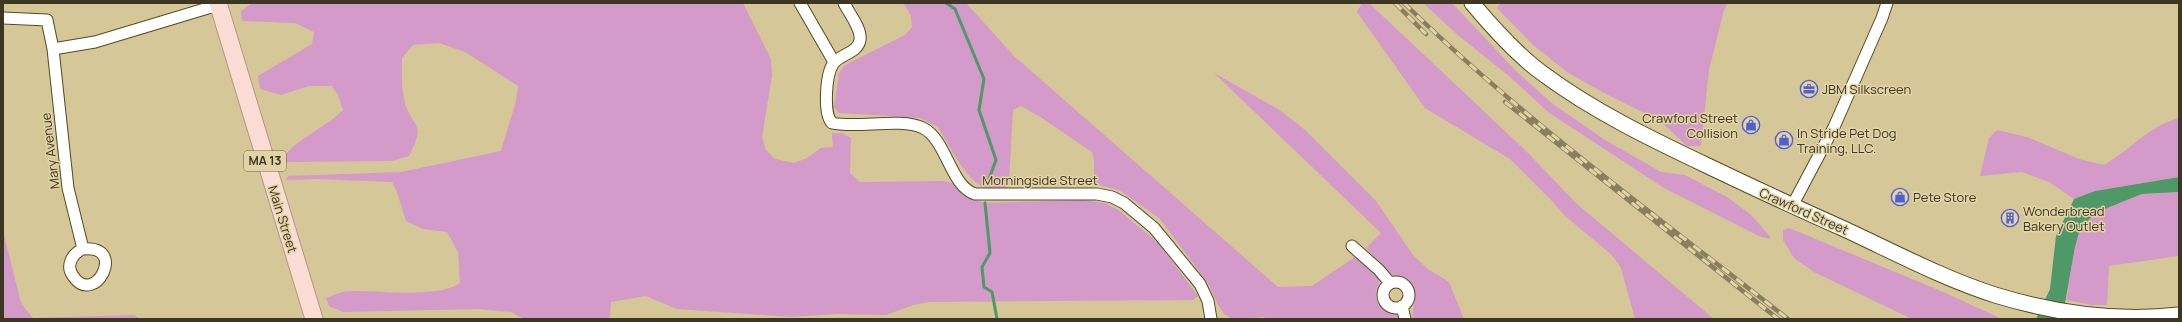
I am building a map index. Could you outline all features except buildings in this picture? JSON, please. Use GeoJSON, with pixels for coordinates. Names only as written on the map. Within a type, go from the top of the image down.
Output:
{"type":"FeatureCollection","features":[{"type":"Feature","properties":{"kind":"main road","name":"Crawford Street"},"geometry":{"type":"LineString","coordinates":[[1472,3],[1486,19],[1535,67],[1574,95],[1664,145],[1792,206],[1955,280],[1994,294],[2038,306],[2073,312],[2114,317],[2179,315]]}},
{"type":"Feature","properties":{"kind":"main road","name":"Main Street"},"geometry":{"type":"LineString","coordinates":[[218,4],[314,319]]}},
{"type":"Feature","properties":{"kind":"street"},"geometry":{"type":"LineString","coordinates":[[800,3],[834,62],[856,47],[860,41],[859,33],[844,3]]}},
{"type":"Feature","properties":{"kind":"street"},"geometry":{"type":"LineString","coordinates":[[53,49],[95,42],[218,4]]}},
{"type":"Feature","properties":{"kind":"street"},"geometry":{"type":"LineString","coordinates":[[1792,206],[1834,127],[1886,6]]}},
{"type":"Feature","properties":{"kind":"street","name":"Mary Avenue"},"geometry":{"type":"LineString","coordinates":[[3,18],[47,20],[53,49],[68,188],[83,249]]}},
{"type":"Feature","properties":{"kind":"street","name":"Morningside Street"},"geometry":{"type":"LineString","coordinates":[[834,62],[828,77],[826,113],[832,123],[910,124],[924,128],[935,138],[964,186],[975,194],[1090,193],[1112,197],[1145,220],[1196,278],[1208,302],[1211,319]]}},
{"type":"Feature","properties":{"kind":"street"},"geometry":{"type":"LineString","coordinates":[[1352,246],[1379,270],[1390,284]]}},
{"type":"Feature","properties":{"kind":"street"},"geometry":{"type":"LineString","coordinates":[[1398,282],[1407,288],[1408,300],[1402,306],[1394,308],[1385,301],[1384,289],[1390,284],[1398,282]]}},
{"type":"Feature","properties":{"kind":"street"},"geometry":{"type":"LineString","coordinates":[[1402,306],[1405,319]]}},
{"type":"Feature","properties":{"kind":"shaded area"},"geometry":{"type":"Polygon","coordinates":[[[252,3],[743,3],[771,59],[772,76],[762,137],[766,150],[775,159],[794,163],[807,158],[821,148],[833,147],[832,133],[842,133],[851,138],[850,173],[860,182],[943,181],[952,183],[963,196],[985,203],[1083,200],[1105,203],[1120,211],[1159,244],[1198,296],[1193,300],[928,302],[913,305],[886,315],[838,314],[791,317],[677,309],[646,296],[611,302],[610,317],[606,319],[524,319],[511,312],[479,309],[343,312],[329,306],[326,298],[347,291],[407,293],[437,291],[450,288],[460,283],[458,252],[447,232],[423,229],[406,221],[397,192],[392,182],[318,179],[286,180],[288,176],[401,172],[501,151],[516,101],[518,86],[465,52],[439,43],[413,45],[402,58],[402,84],[404,99],[417,130],[417,136],[409,156],[392,161],[286,162],[282,160],[294,146],[343,110],[338,95],[332,86],[309,86],[281,95],[260,89],[258,76],[312,44],[314,32],[295,23],[242,21],[241,11],[252,3]]]}},
{"type":"Feature","properties":{"kind":"shaded area"},"geometry":{"type":"Polygon","coordinates":[[[903,3],[966,3],[1014,56],[1278,287],[1312,286],[1355,257],[1372,270],[1379,279],[1376,297],[1379,304],[1397,315],[1399,319],[1266,319],[1264,317],[1233,319],[1224,314],[1208,283],[1159,218],[1119,190],[1094,184],[1094,160],[1092,152],[1042,118],[1021,106],[1013,110],[1009,180],[1007,187],[995,188],[983,187],[970,177],[938,127],[920,118],[839,113],[834,107],[839,73],[845,65],[905,35],[912,27],[911,16],[903,3]]]}},
{"type":"Feature","properties":{"kind":"shaded area"},"geometry":{"type":"Polygon","coordinates":[[[1362,3],[1370,4],[1528,153],[1577,204],[1714,319],[1635,319],[1621,268],[1612,255],[1565,216],[1510,159],[1425,108],[1357,12],[1362,3]]]}},
{"type":"Feature","properties":{"kind":"shaded area"},"geometry":{"type":"Polygon","coordinates":[[[1423,3],[1452,3],[1517,72],[1553,104],[1605,140],[1661,172],[1685,175],[1727,197],[1750,214],[1770,236],[1770,239],[1759,236],[1664,188],[1548,112],[1509,76],[1459,36],[1423,3]]]}},
{"type":"Feature","properties":{"kind":"shaded area"},"geometry":{"type":"Polygon","coordinates":[[[1500,3],[1728,3],[1724,10],[1709,70],[1701,146],[1687,146],[1660,121],[1604,93],[1567,72],[1532,44],[1497,8],[1500,3]]]}},
{"type":"Feature","properties":{"kind":"shaded area"},"geometry":{"type":"Polygon","coordinates":[[[1214,73],[1278,109],[1304,129],[1376,201],[1413,255],[1428,269],[1449,282],[1464,319],[1412,319],[1415,296],[1414,288],[1407,281],[1390,273],[1366,248],[1381,233],[1214,73]]]}},
{"type":"Feature","properties":{"kind":"shaded area"},"geometry":{"type":"Polygon","coordinates":[[[2179,118],[2179,177],[2095,191],[2074,199],[2049,182],[2022,172],[1980,176],[1989,138],[1997,130],[2027,137],[2079,159],[2104,165],[2149,132],[2179,118]]]}},
{"type":"Feature","properties":{"kind":"shaded area"},"geometry":{"type":"Polygon","coordinates":[[[2179,177],[2179,192],[2142,194],[2095,213],[2080,229],[2075,247],[2064,309],[2059,319],[2036,319],[2050,289],[2056,236],[2074,199],[2095,191],[2179,177]]]}},
{"type":"Feature","properties":{"kind":"shaded area"},"geometry":{"type":"Polygon","coordinates":[[[2179,192],[2179,256],[2109,266],[2107,305],[2091,305],[2066,300],[2075,247],[2080,229],[2095,213],[2142,194],[2179,192]]]}},
{"type":"Feature","properties":{"kind":"shaded area"},"geometry":{"type":"Polygon","coordinates":[[[1789,228],[1941,291],[2002,319],[1912,319],[1814,272],[1794,258],[1783,240],[1783,230],[1789,228]]]}},
{"type":"Feature","properties":{"kind":"shaded area"},"geometry":{"type":"Polygon","coordinates":[[[3,231],[21,303],[33,318],[134,315],[140,319],[3,319],[3,231]]]}},
{"type":"Feature","properties":{"kind":"waterway"},"geometry":{"type":"LineString","coordinates":[[946,3],[955,9],[984,79],[979,110],[996,160],[989,179]]}},
{"type":"Feature","properties":{"kind":"waterway"},"geometry":{"type":"LineString","coordinates":[[985,203],[990,253],[982,267],[984,287],[992,292],[997,319]]}},
{"type":"Feature","properties":{"kind":"railway"},"geometry":{"type":"LineString","coordinates":[[1395,3],[1426,34]]}},
{"type":"Feature","properties":{"kind":"railway"},"geometry":{"type":"LineString","coordinates":[[1404,3],[1449,46],[1543,127],[1640,205],[1788,319]]}},
{"type":"Feature","properties":{"kind":"railway"},"geometry":{"type":"LineString","coordinates":[[1505,102],[1778,319]]}},
{"type":"Feature","properties":{"kind":"place","name":"JBM Silkscreen"},"geometry":{"type":"Point","coordinates":[1809,89]}},
{"type":"Feature","properties":{"kind":"place","name":"Crawford Street Collision"},"geometry":{"type":"Point","coordinates":[1751,125]}},
{"type":"Feature","properties":{"kind":"place","name":"In Stride Pet Dog Training, LLC."},"geometry":{"type":"Point","coordinates":[1784,140]}},
{"type":"Feature","properties":{"kind":"place","name":"Pete Store"},"geometry":{"type":"Point","coordinates":[1900,197]}},
{"type":"Feature","properties":{"kind":"place","name":"Wonderbread Bakery Outlet"},"geometry":{"type":"Point","coordinates":[2010,218]}}]}
